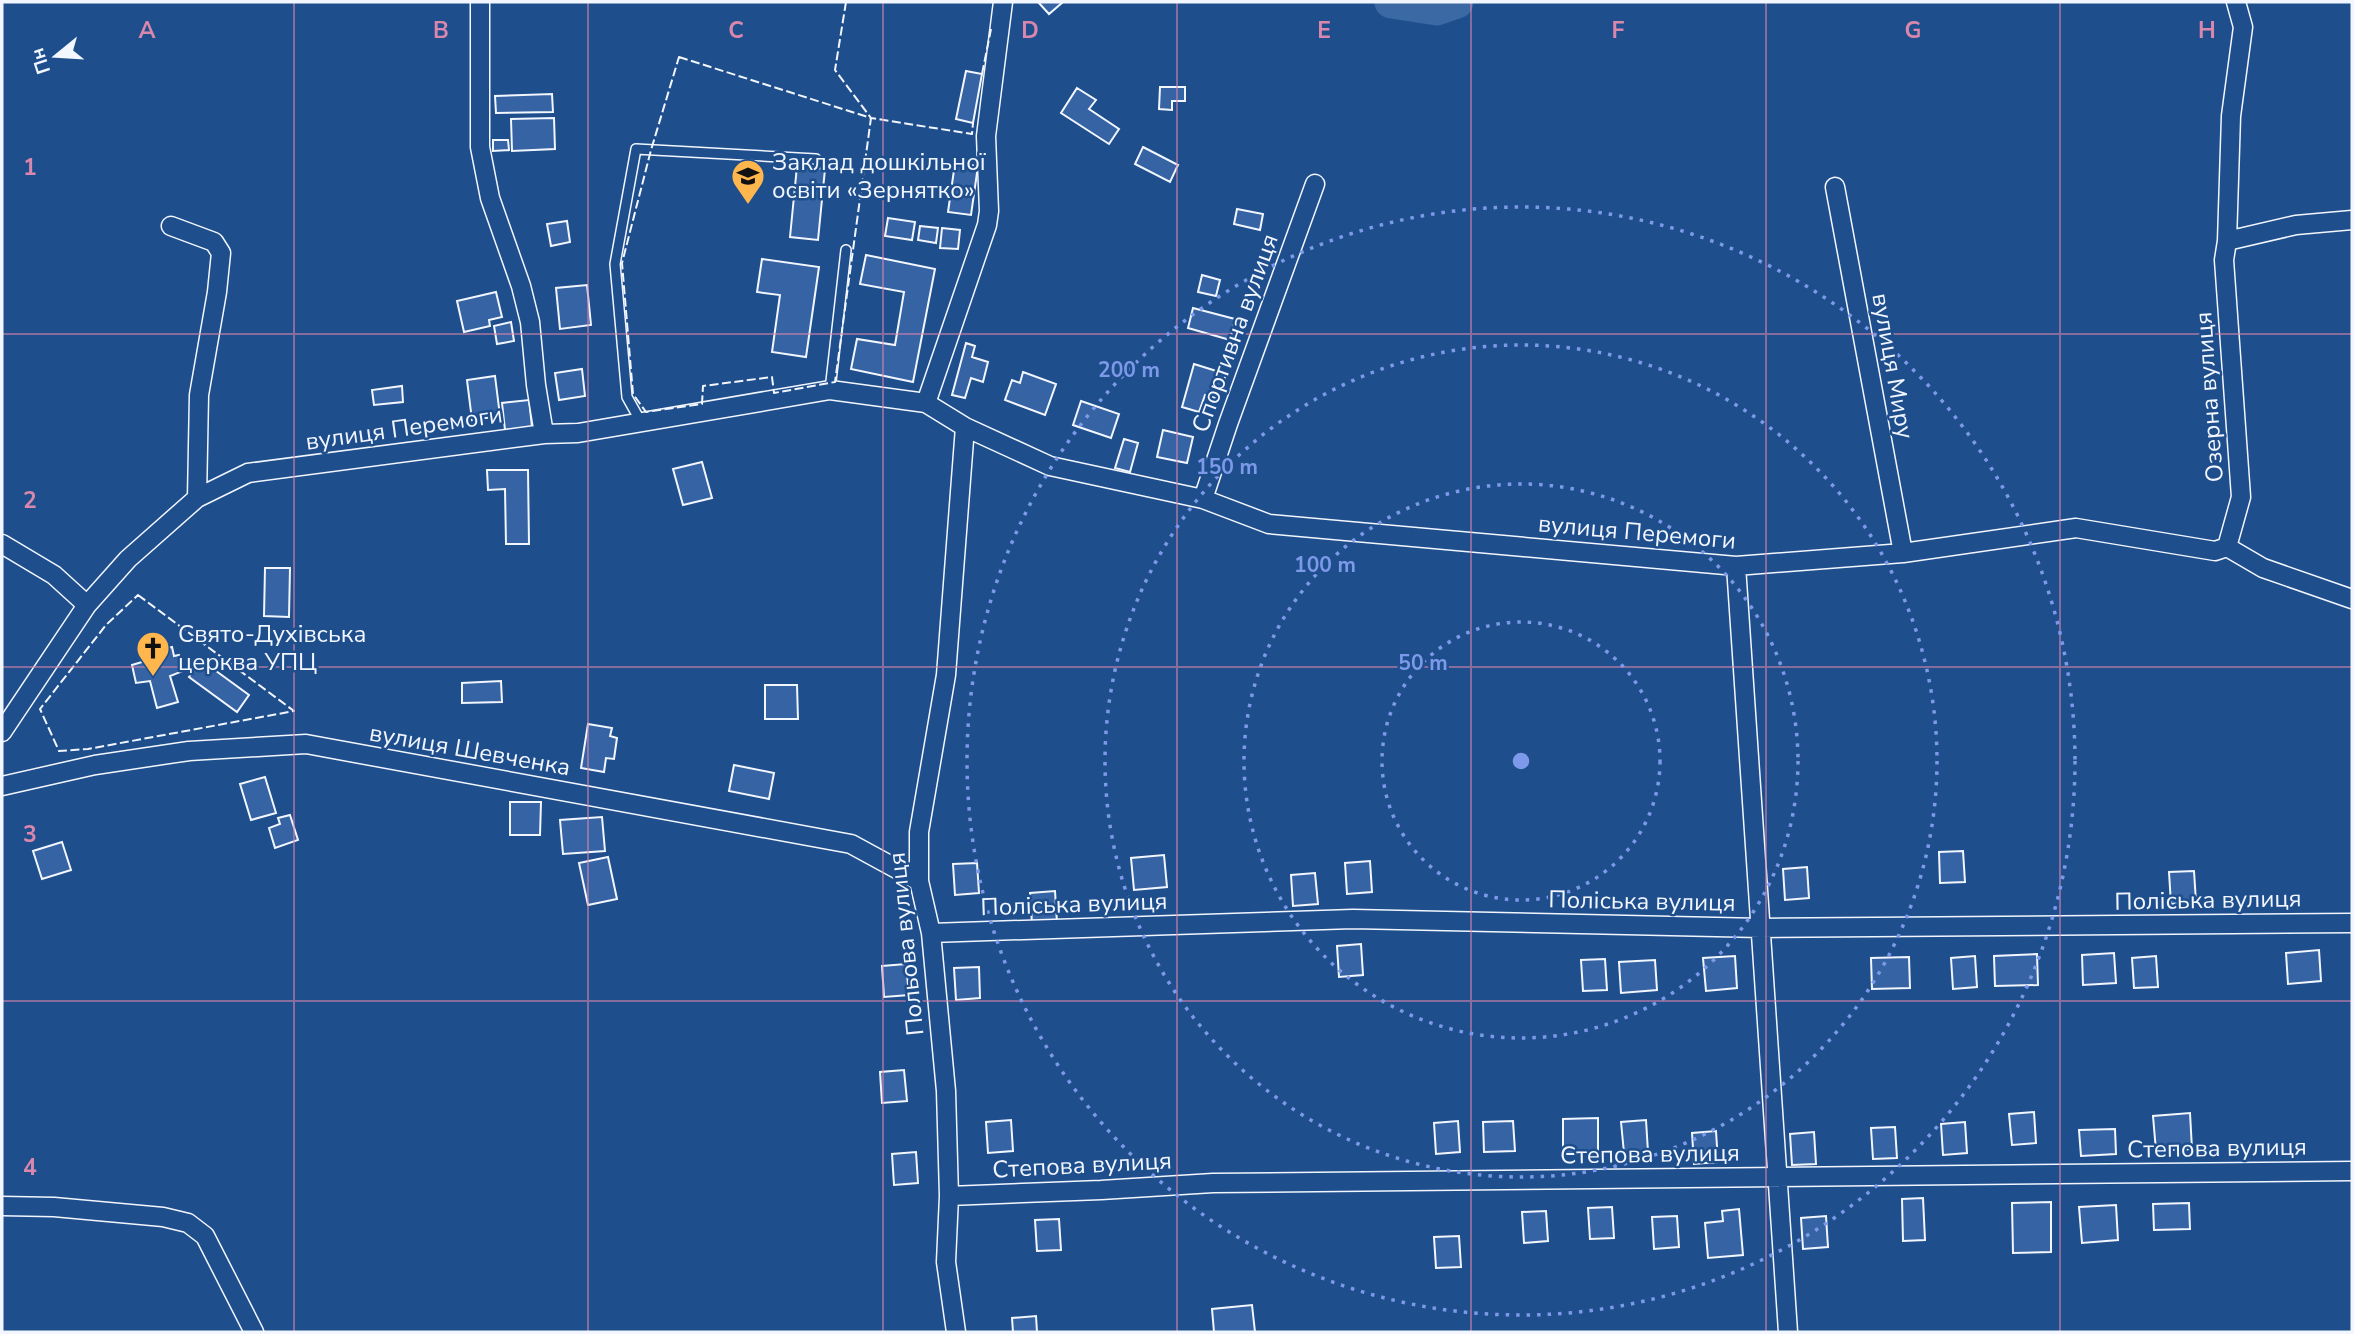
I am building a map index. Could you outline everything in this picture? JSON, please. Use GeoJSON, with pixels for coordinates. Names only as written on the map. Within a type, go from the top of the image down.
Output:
{"type":"FeatureCollection","features":[{"type":"Feature","properties":{"kind":"street"},"geometry":{"type":"LineString","coordinates":[[481,2],[480,147],[490,198],[521,286],[530,322],[544,434]]}},
{"type":"Feature","properties":{"kind":"street"},"geometry":{"type":"LineString","coordinates":[[926,403],[987,225],[989,211],[986,136],[1003,2]]}},
{"type":"Feature","properties":{"kind":"street","name":"Озерна вулиця"},"geometry":{"type":"LineString","coordinates":[[2227,547],[2241,497],[2224,260],[2231,116],[2243,27],[2236,2]]}},
{"type":"Feature","properties":{"kind":"street","name":"Спортивна вулиця"},"geometry":{"type":"LineString","coordinates":[[1203,499],[1315,184]]}},
{"type":"Feature","properties":{"kind":"street","name":"вулиця Миру"},"geometry":{"type":"LineString","coordinates":[[1835,187],[1903,553]]}},
{"type":"Feature","properties":{"kind":"street"},"geometry":{"type":"LineString","coordinates":[[2227,241],[2296,225],[2352,220]]}},
{"type":"Feature","properties":{"kind":"street"},"geometry":{"type":"LineString","coordinates":[[171,226],[214,243],[221,253],[199,395],[197,498]]}},
{"type":"Feature","properties":{"kind":"street","name":"вулиця Перемоги"},"geometry":{"type":"LineString","coordinates":[[2,732],[87,605],[128,559],[197,498],[248,473],[544,434],[578,433],[830,390],[926,403],[965,427],[1050,466],[1203,499],[1269,524],[1736,566],[1903,553],[2076,528],[2215,551],[2227,547]]}},
{"type":"Feature","properties":{"kind":"street","name":"Польова вулиця"},"geometry":{"type":"LineString","coordinates":[[956,1332],[946,1262],[949,1196],[946,1091],[931,933],[919,881],[919,832],[946,675],[965,427]]}},
{"type":"Feature","properties":{"kind":"street"},"geometry":{"type":"LineString","coordinates":[[2,544],[54,575],[87,605]]}},
{"type":"Feature","properties":{"kind":"street"},"geometry":{"type":"LineString","coordinates":[[2227,547],[2263,568],[2352,599]]}},
{"type":"Feature","properties":{"kind":"street"},"geometry":{"type":"LineString","coordinates":[[1736,566],[1788,1332]]}},
{"type":"Feature","properties":{"kind":"street","name":"вулиця Шевченка"},"geometry":{"type":"LineString","coordinates":[[2,786],[95,765],[189,751],[306,744],[851,844],[919,881]]}},
{"type":"Feature","properties":{"kind":"street","name":"Поліська вулиця"},"geometry":{"type":"LineString","coordinates":[[931,933],[1353,919],[1760,928],[2352,923]]}},
{"type":"Feature","properties":{"kind":"street","name":"Степова вулиця"},"geometry":{"type":"LineString","coordinates":[[949,1196],[1101,1191],[1213,1183],[2352,1171]]}},
{"type":"Feature","properties":{"kind":"street"},"geometry":{"type":"LineString","coordinates":[[2,1206],[54,1207],[163,1217],[188,1223],[205,1236],[254,1332]]}},
{"type":"Feature","properties":{"kind":"lane"},"geometry":{"type":"LineString","coordinates":[[641,422],[627,397],[615,264],[636,149],[816,159]]}},
{"type":"Feature","properties":{"kind":"lane"},"geometry":{"type":"LineString","coordinates":[[830,390],[846,250]]}},
{"type":"Feature","properties":{"kind":"building"},"geometry":{"type":"Polygon","coordinates":[[[1038,2],[1063,2],[1049,14],[1038,2]]]}},
{"type":"Feature","properties":{"kind":"building"},"geometry":{"type":"Polygon","coordinates":[[[966,71],[982,74],[973,123],[956,119],[966,71]]]}},
{"type":"Feature","properties":{"kind":"building"},"geometry":{"type":"Polygon","coordinates":[[[1160,87],[1185,87],[1185,101],[1172,101],[1172,110],[1159,109],[1160,87]]]}},
{"type":"Feature","properties":{"kind":"building"},"geometry":{"type":"Polygon","coordinates":[[[1077,88],[1096,100],[1089,109],[1119,129],[1109,144],[1061,113],[1077,88]]]}},
{"type":"Feature","properties":{"kind":"building"},"geometry":{"type":"Polygon","coordinates":[[[552,94],[553,112],[496,113],[495,96],[552,94]]]}},
{"type":"Feature","properties":{"kind":"building"},"geometry":{"type":"Polygon","coordinates":[[[554,118],[555,149],[512,151],[511,119],[554,118]]]}},
{"type":"Feature","properties":{"kind":"building"},"geometry":{"type":"Polygon","coordinates":[[[493,140],[508,140],[509,150],[493,151],[493,140]]]}},
{"type":"Feature","properties":{"kind":"building"},"geometry":{"type":"Polygon","coordinates":[[[1143,147],[1178,165],[1170,182],[1135,164],[1143,147]]]}},
{"type":"Feature","properties":{"kind":"building"},"geometry":{"type":"Polygon","coordinates":[[[955,163],[978,166],[971,215],[948,212],[955,163]]]}},
{"type":"Feature","properties":{"kind":"building"},"geometry":{"type":"Polygon","coordinates":[[[797,166],[825,169],[818,240],[790,237],[797,166]]]}},
{"type":"Feature","properties":{"kind":"building"},"geometry":{"type":"Polygon","coordinates":[[[1237,209],[1263,214],[1260,230],[1234,224],[1237,209]]]}},
{"type":"Feature","properties":{"kind":"building"},"geometry":{"type":"Polygon","coordinates":[[[888,218],[915,222],[912,240],[885,236],[888,218]]]}},
{"type":"Feature","properties":{"kind":"building"},"geometry":{"type":"Polygon","coordinates":[[[567,221],[570,242],[551,246],[547,224],[567,221]]]}},
{"type":"Feature","properties":{"kind":"building"},"geometry":{"type":"Polygon","coordinates":[[[920,226],[938,228],[936,243],[918,240],[920,226]]]}},
{"type":"Feature","properties":{"kind":"building"},"geometry":{"type":"Polygon","coordinates":[[[942,228],[960,230],[958,249],[940,248],[942,228]]]}},
{"type":"Feature","properties":{"kind":"building"},"geometry":{"type":"Polygon","coordinates":[[[866,255],[935,269],[913,382],[851,369],[857,339],[895,345],[904,292],[860,284],[866,255]]]}},
{"type":"Feature","properties":{"kind":"building"},"geometry":{"type":"Polygon","coordinates":[[[762,259],[819,267],[806,357],[772,352],[780,295],[757,292],[762,259]]]}},
{"type":"Feature","properties":{"kind":"building"},"geometry":{"type":"Polygon","coordinates":[[[1202,275],[1220,280],[1216,296],[1198,292],[1202,275]]]}},
{"type":"Feature","properties":{"kind":"building"},"geometry":{"type":"Polygon","coordinates":[[[587,285],[591,325],[560,329],[556,288],[587,285]]]}},
{"type":"Feature","properties":{"kind":"building"},"geometry":{"type":"Polygon","coordinates":[[[496,292],[502,317],[489,320],[490,326],[464,332],[457,301],[496,292]]]}},
{"type":"Feature","properties":{"kind":"building"},"geometry":{"type":"Polygon","coordinates":[[[1193,308],[1235,319],[1230,340],[1188,328],[1193,308]]]}},
{"type":"Feature","properties":{"kind":"building"},"geometry":{"type":"Polygon","coordinates":[[[511,322],[514,341],[497,344],[494,326],[511,322]]]}},
{"type":"Feature","properties":{"kind":"building"},"geometry":{"type":"Polygon","coordinates":[[[966,343],[975,346],[972,357],[988,362],[983,382],[971,378],[965,398],[952,395],[966,343]]]}},
{"type":"Feature","properties":{"kind":"building"},"geometry":{"type":"Polygon","coordinates":[[[1194,364],[1226,374],[1218,399],[1205,395],[1199,412],[1182,407],[1194,364]]]}},
{"type":"Feature","properties":{"kind":"building"},"geometry":{"type":"Polygon","coordinates":[[[582,369],[585,396],[559,400],[555,373],[582,369]]]}},
{"type":"Feature","properties":{"kind":"building"},"geometry":{"type":"Polygon","coordinates":[[[1023,372],[1056,384],[1045,415],[1005,400],[1012,380],[1020,383],[1023,372]]]}},
{"type":"Feature","properties":{"kind":"building"},"geometry":{"type":"Polygon","coordinates":[[[495,376],[500,416],[472,420],[467,380],[495,376]]]}},
{"type":"Feature","properties":{"kind":"building"},"geometry":{"type":"Polygon","coordinates":[[[402,386],[403,402],[374,405],[372,390],[402,386]]]}},
{"type":"Feature","properties":{"kind":"building"},"geometry":{"type":"Polygon","coordinates":[[[529,400],[532,427],[505,430],[502,403],[529,400]]]}},
{"type":"Feature","properties":{"kind":"building"},"geometry":{"type":"Polygon","coordinates":[[[1081,401],[1119,414],[1111,438],[1073,425],[1081,401]]]}},
{"type":"Feature","properties":{"kind":"building"},"geometry":{"type":"Polygon","coordinates":[[[1163,430],[1193,437],[1187,463],[1157,457],[1163,430]]]}},
{"type":"Feature","properties":{"kind":"building"},"geometry":{"type":"Polygon","coordinates":[[[1124,439],[1138,443],[1130,472],[1115,468],[1124,439]]]}},
{"type":"Feature","properties":{"kind":"building"},"geometry":{"type":"Polygon","coordinates":[[[702,462],[712,498],[683,505],[673,469],[702,462]]]}},
{"type":"Feature","properties":{"kind":"building"},"geometry":{"type":"Polygon","coordinates":[[[487,470],[528,470],[529,544],[506,544],[505,489],[488,490],[487,470]]]}},
{"type":"Feature","properties":{"kind":"building"},"geometry":{"type":"Polygon","coordinates":[[[265,568],[290,568],[289,617],[264,616],[265,568]]]}},
{"type":"Feature","properties":{"kind":"building","name":"Свято-Духівська церква УПЦ"},"geometry":{"type":"Polygon","coordinates":[[[161,644],[163,649],[172,647],[174,656],[179,655],[183,671],[170,676],[178,702],[157,708],[150,681],[136,683],[132,665],[152,659],[150,647],[161,644]]]}},
{"type":"Feature","properties":{"kind":"building"},"geometry":{"type":"Polygon","coordinates":[[[201,660],[249,695],[237,712],[189,677],[201,660]]]}},
{"type":"Feature","properties":{"kind":"building"},"geometry":{"type":"Polygon","coordinates":[[[501,681],[502,702],[462,703],[462,683],[501,681]]]}},
{"type":"Feature","properties":{"kind":"building"},"geometry":{"type":"Polygon","coordinates":[[[765,685],[797,685],[798,719],[765,719],[765,685]]]}},
{"type":"Feature","properties":{"kind":"building"},"geometry":{"type":"Polygon","coordinates":[[[588,724],[612,728],[610,736],[617,738],[614,759],[606,758],[604,772],[581,768],[588,724]]]}},
{"type":"Feature","properties":{"kind":"building"},"geometry":{"type":"Polygon","coordinates":[[[734,765],[774,773],[769,799],[729,791],[734,765]]]}},
{"type":"Feature","properties":{"kind":"building"},"geometry":{"type":"Polygon","coordinates":[[[265,777],[276,813],[251,820],[240,784],[265,777]]]}},
{"type":"Feature","properties":{"kind":"building"},"geometry":{"type":"Polygon","coordinates":[[[510,802],[541,802],[540,835],[510,835],[510,802]]]}},
{"type":"Feature","properties":{"kind":"building"},"geometry":{"type":"Polygon","coordinates":[[[290,815],[298,840],[275,848],[269,828],[280,824],[278,818],[290,815]]]}},
{"type":"Feature","properties":{"kind":"building"},"geometry":{"type":"Polygon","coordinates":[[[602,817],[605,851],[563,854],[560,820],[602,817]]]}},
{"type":"Feature","properties":{"kind":"building"},"geometry":{"type":"Polygon","coordinates":[[[62,842],[71,870],[42,879],[33,851],[62,842]]]}},
{"type":"Feature","properties":{"kind":"building"},"geometry":{"type":"Polygon","coordinates":[[[1963,851],[1965,882],[1940,883],[1939,852],[1963,851]]]}},
{"type":"Feature","properties":{"kind":"building"},"geometry":{"type":"Polygon","coordinates":[[[1164,855],[1167,887],[1134,890],[1131,858],[1164,855]]]}},
{"type":"Feature","properties":{"kind":"building"},"geometry":{"type":"Polygon","coordinates":[[[608,857],[617,899],[588,905],[579,863],[608,857]]]}},
{"type":"Feature","properties":{"kind":"building"},"geometry":{"type":"Polygon","coordinates":[[[1370,861],[1372,892],[1347,894],[1345,863],[1370,861]]]}},
{"type":"Feature","properties":{"kind":"building"},"geometry":{"type":"Polygon","coordinates":[[[977,863],[979,893],[955,895],[953,864],[977,863]]]}},
{"type":"Feature","properties":{"kind":"building"},"geometry":{"type":"Polygon","coordinates":[[[1807,867],[1809,898],[1785,900],[1783,869],[1807,867]]]}},
{"type":"Feature","properties":{"kind":"building"},"geometry":{"type":"Polygon","coordinates":[[[2194,871],[2196,902],[2171,904],[2169,872],[2194,871]]]}},
{"type":"Feature","properties":{"kind":"building"},"geometry":{"type":"Polygon","coordinates":[[[1315,873],[1318,904],[1293,906],[1291,875],[1315,873]]]}},
{"type":"Feature","properties":{"kind":"building"},"geometry":{"type":"Polygon","coordinates":[[[1055,891],[1057,922],[1032,924],[1030,893],[1055,891]]]}},
{"type":"Feature","properties":{"kind":"building"},"geometry":{"type":"Polygon","coordinates":[[[1361,944],[1363,975],[1339,977],[1337,946],[1361,944]]]}},
{"type":"Feature","properties":{"kind":"building"},"geometry":{"type":"Polygon","coordinates":[[[2319,950],[2321,981],[2288,984],[2286,953],[2319,950]]]}},
{"type":"Feature","properties":{"kind":"building"},"geometry":{"type":"Polygon","coordinates":[[[2114,953],[2116,983],[2083,985],[2082,955],[2114,953]]]}},
{"type":"Feature","properties":{"kind":"building"},"geometry":{"type":"Polygon","coordinates":[[[2037,954],[2038,985],[1995,986],[1994,956],[2037,954]]]}},
{"type":"Feature","properties":{"kind":"building"},"geometry":{"type":"Polygon","coordinates":[[[1735,956],[1737,988],[1706,991],[1703,958],[1735,956]]]}},
{"type":"Feature","properties":{"kind":"building"},"geometry":{"type":"Polygon","coordinates":[[[1975,956],[1977,987],[1953,989],[1951,958],[1975,956]]]}},
{"type":"Feature","properties":{"kind":"building"},"geometry":{"type":"Polygon","coordinates":[[[2156,956],[2158,987],[2134,988],[2132,958],[2156,956]]]}},
{"type":"Feature","properties":{"kind":"building"},"geometry":{"type":"Polygon","coordinates":[[[1909,957],[1910,988],[1872,989],[1871,958],[1909,957]]]}},
{"type":"Feature","properties":{"kind":"building"},"geometry":{"type":"Polygon","coordinates":[[[1605,959],[1607,990],[1583,991],[1581,960],[1605,959]]]}},
{"type":"Feature","properties":{"kind":"building"},"geometry":{"type":"Polygon","coordinates":[[[1655,960],[1657,990],[1621,993],[1619,962],[1655,960]]]}},
{"type":"Feature","properties":{"kind":"building"},"geometry":{"type":"Polygon","coordinates":[[[906,964],[909,995],[884,997],[882,966],[906,964]]]}},
{"type":"Feature","properties":{"kind":"building"},"geometry":{"type":"Polygon","coordinates":[[[979,967],[980,998],[956,1000],[954,968],[979,967]]]}},
{"type":"Feature","properties":{"kind":"building"},"geometry":{"type":"Polygon","coordinates":[[[904,1070],[907,1101],[882,1103],[880,1072],[904,1070]]]}},
{"type":"Feature","properties":{"kind":"building"},"geometry":{"type":"Polygon","coordinates":[[[2034,1112],[2036,1143],[2012,1145],[2009,1114],[2034,1112]]]}},
{"type":"Feature","properties":{"kind":"building"},"geometry":{"type":"Polygon","coordinates":[[[2190,1113],[2192,1149],[2156,1151],[2153,1116],[2190,1113]]]}},
{"type":"Feature","properties":{"kind":"building"},"geometry":{"type":"Polygon","coordinates":[[[1598,1118],[1598,1154],[1563,1154],[1563,1119],[1598,1118]]]}},
{"type":"Feature","properties":{"kind":"building"},"geometry":{"type":"Polygon","coordinates":[[[1011,1120],[1013,1151],[988,1153],[986,1122],[1011,1120]]]}},
{"type":"Feature","properties":{"kind":"building"},"geometry":{"type":"Polygon","coordinates":[[[1646,1120],[1648,1152],[1624,1153],[1621,1122],[1646,1120]]]}},
{"type":"Feature","properties":{"kind":"building"},"geometry":{"type":"Polygon","coordinates":[[[1458,1121],[1460,1152],[1436,1154],[1434,1123],[1458,1121]]]}},
{"type":"Feature","properties":{"kind":"building"},"geometry":{"type":"Polygon","coordinates":[[[1513,1121],[1515,1151],[1484,1152],[1483,1122],[1513,1121]]]}},
{"type":"Feature","properties":{"kind":"building"},"geometry":{"type":"Polygon","coordinates":[[[1965,1122],[1967,1153],[1943,1155],[1941,1124],[1965,1122]]]}},
{"type":"Feature","properties":{"kind":"building"},"geometry":{"type":"Polygon","coordinates":[[[1895,1127],[1897,1158],[1873,1159],[1871,1128],[1895,1127]]]}},
{"type":"Feature","properties":{"kind":"building"},"geometry":{"type":"Polygon","coordinates":[[[2115,1129],[2116,1154],[2081,1156],[2079,1130],[2115,1129]]]}},
{"type":"Feature","properties":{"kind":"building"},"geometry":{"type":"Polygon","coordinates":[[[1716,1131],[1718,1162],[1694,1164],[1692,1133],[1716,1131]]]}},
{"type":"Feature","properties":{"kind":"building"},"geometry":{"type":"Polygon","coordinates":[[[1814,1132],[1816,1164],[1792,1165],[1790,1134],[1814,1132]]]}},
{"type":"Feature","properties":{"kind":"building"},"geometry":{"type":"Polygon","coordinates":[[[916,1152],[918,1183],[894,1185],[892,1154],[916,1152]]]}},
{"type":"Feature","properties":{"kind":"building"},"geometry":{"type":"Polygon","coordinates":[[[1923,1198],[1925,1240],[1903,1241],[1902,1199],[1923,1198]]]}},
{"type":"Feature","properties":{"kind":"building"},"geometry":{"type":"Polygon","coordinates":[[[2051,1202],[2051,1252],[2013,1253],[2012,1203],[2051,1202]]]}},
{"type":"Feature","properties":{"kind":"building"},"geometry":{"type":"Polygon","coordinates":[[[2189,1203],[2190,1229],[2154,1230],[2153,1204],[2189,1203]]]}},
{"type":"Feature","properties":{"kind":"building"},"geometry":{"type":"Polygon","coordinates":[[[2116,1205],[2118,1240],[2082,1243],[2079,1207],[2116,1205]]]}},
{"type":"Feature","properties":{"kind":"building"},"geometry":{"type":"Polygon","coordinates":[[[1612,1207],[1614,1238],[1590,1239],[1588,1208],[1612,1207]]]}},
{"type":"Feature","properties":{"kind":"building"},"geometry":{"type":"Polygon","coordinates":[[[1739,1209],[1743,1255],[1708,1258],[1705,1223],[1723,1221],[1722,1211],[1739,1209]]]}},
{"type":"Feature","properties":{"kind":"building"},"geometry":{"type":"Polygon","coordinates":[[[1546,1211],[1548,1241],[1524,1243],[1522,1212],[1546,1211]]]}},
{"type":"Feature","properties":{"kind":"building"},"geometry":{"type":"Polygon","coordinates":[[[1677,1216],[1679,1247],[1654,1249],[1652,1217],[1677,1216]]]}},
{"type":"Feature","properties":{"kind":"building"},"geometry":{"type":"Polygon","coordinates":[[[1826,1216],[1828,1247],[1803,1249],[1801,1218],[1826,1216]]]}},
{"type":"Feature","properties":{"kind":"building"},"geometry":{"type":"Polygon","coordinates":[[[1059,1219],[1061,1250],[1037,1251],[1035,1220],[1059,1219]]]}},
{"type":"Feature","properties":{"kind":"building"},"geometry":{"type":"Polygon","coordinates":[[[1459,1236],[1461,1267],[1436,1268],[1434,1237],[1459,1236]]]}},
{"type":"Feature","properties":{"kind":"building"},"geometry":{"type":"Polygon","coordinates":[[[1252,1305],[1255,1332],[1214,1332],[1212,1309],[1252,1305]]]}},
{"type":"Feature","properties":{"kind":"building"},"geometry":{"type":"Polygon","coordinates":[[[1036,1316],[1037,1332],[1013,1332],[1012,1318],[1036,1316]]]}},
{"type":"Feature","properties":{"kind":"waterway"},"geometry":{"type":"LineString","coordinates":[[1391,2],[1437,9],[1457,2]]}},
{"type":"Feature","properties":{"kind":"fence"},"geometry":{"type":"LineString","coordinates":[[846,2],[835,70],[871,118],[972,134],[973,123]]}},
{"type":"Feature","properties":{"kind":"fence"},"geometry":{"type":"LineString","coordinates":[[982,74],[991,29]]}},
{"type":"Feature","properties":{"kind":"fence"},"geometry":{"type":"LineString","coordinates":[[679,57],[871,118],[835,382],[774,393],[772,377],[703,386],[702,404],[646,412],[633,394],[622,263],[651,150],[679,57]]}},
{"type":"Feature","properties":{"kind":"fence"},"geometry":{"type":"LineString","coordinates":[[138,595],[294,711],[88,749],[59,751],[40,709],[106,625],[138,595]]}},
{"type":"Feature","properties":{"kind":"place","name":"Заклад дошкільної освіти «Зернятко»"},"geometry":{"type":"Point","coordinates":[748,206]}},
{"type":"Feature","properties":{"kind":"place","name":"Свято-Духівська церква УПЦ"},"geometry":{"type":"Point","coordinates":[153,678]}}]}
